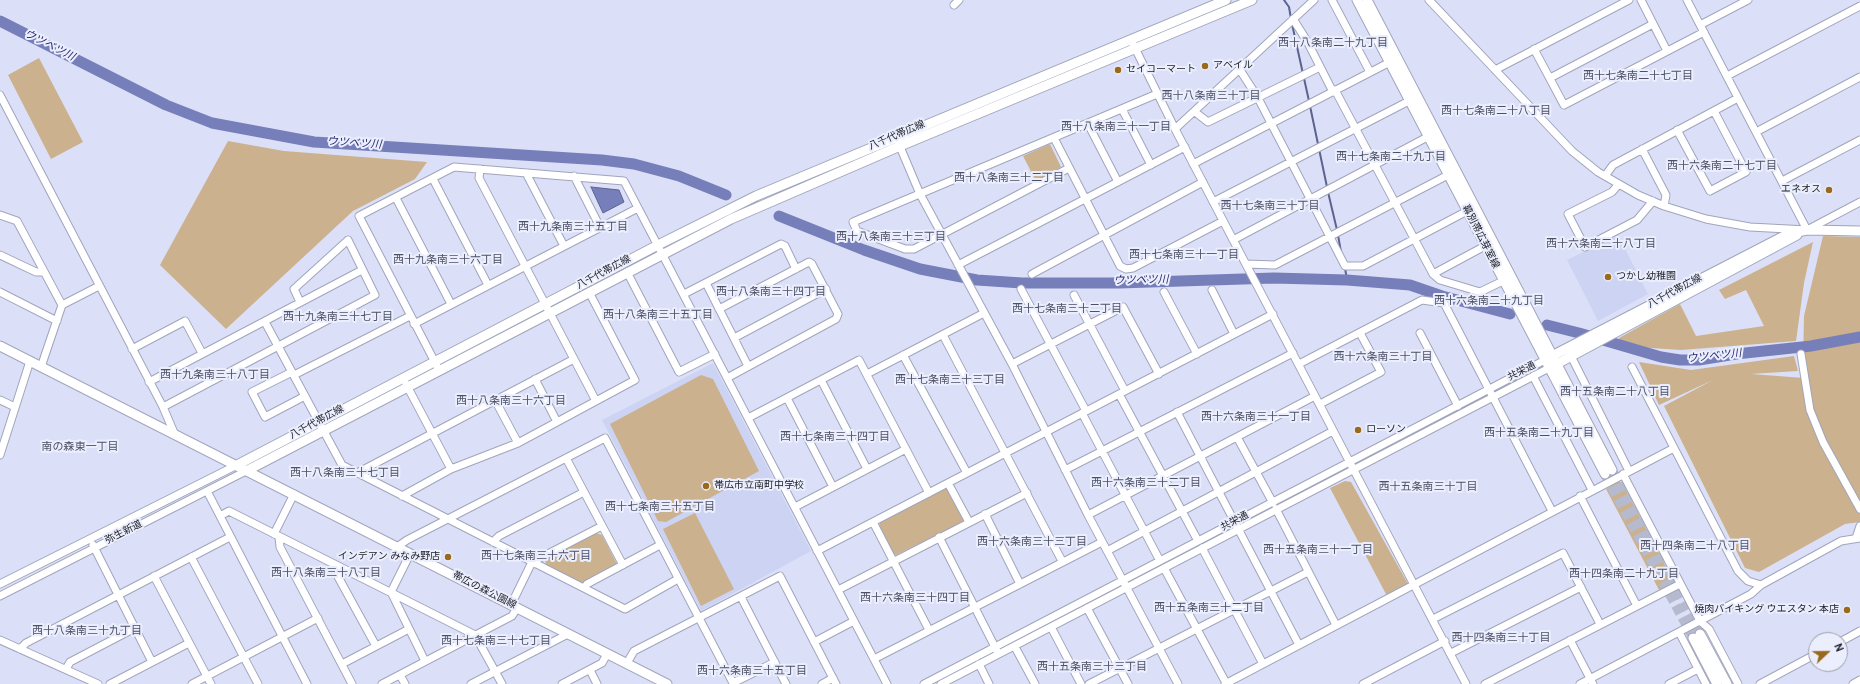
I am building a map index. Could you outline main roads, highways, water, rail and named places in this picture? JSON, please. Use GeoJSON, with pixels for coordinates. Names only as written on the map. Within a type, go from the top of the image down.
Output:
{"type":"FeatureCollection","features":[{"type":"Feature","properties":{"kind":"main road","name":"八千代帯広線"},"geometry":{"type":"LineString","coordinates":[[237,465],[319,422],[406,382],[439,370],[731,219],[1133,44],[1226,0]]}},
{"type":"Feature","properties":{"kind":"main road","name":"八千代帯広線"},"geometry":{"type":"LineString","coordinates":[[248,470],[324,431],[406,382],[434,362],[658,245],[756,196],[896,137],[1133,44],[1252,0]]}},
{"type":"Feature","properties":{"kind":"main road","name":"幕別帯広芽室線"},"geometry":{"type":"LineString","coordinates":[[1357,0],[1436,132],[1471,210],[1485,246],[1503,281],[1551,362]]}},
{"type":"Feature","properties":{"kind":"main road","name":"幕別帯広芽室線"},"geometry":{"type":"LineString","coordinates":[[1367,0],[1409,101],[1448,175],[1471,210],[1608,472]]}},
{"type":"Feature","properties":{"kind":"main road","name":"八千代帯広線"},"geometry":{"type":"LineString","coordinates":[[1551,362],[1571,356],[1774,249],[1807,230]]}},
{"type":"Feature","properties":{"kind":"main road","name":"八千代帯広線"},"geometry":{"type":"LineString","coordinates":[[1551,362],[1582,340],[1788,234],[1807,230],[1860,231]]}},
{"type":"Feature","properties":{"kind":"main road"},"geometry":{"type":"LineString","coordinates":[[0,346],[237,465]]}},
{"type":"Feature","properties":{"kind":"main road","name":"帯広の森公園線"},"geometry":{"type":"LineString","coordinates":[[237,465],[626,663],[651,680],[667,684]]}},
{"type":"Feature","properties":{"kind":"main road"},"geometry":{"type":"LineString","coordinates":[[1717,684],[1696,636],[1727,684]]}},
{"type":"Feature","properties":{"kind":"water"},"geometry":{"type":"Polygon","coordinates":[[[591,187],[619,190],[624,202],[603,213],[591,187]]]}},
{"type":"Feature","properties":{"kind":"waterway"},"geometry":{"type":"LineString","coordinates":[[1284,0],[1289,7],[1291,19]]}},
{"type":"Feature","properties":{"kind":"waterway","name":"ウツベツ川"},"geometry":{"type":"LineString","coordinates":[[0,21],[166,105],[212,123],[314,142],[602,160],[634,164],[679,176],[726,195]]}},
{"type":"Feature","properties":{"kind":"waterway"},"geometry":{"type":"LineString","coordinates":[[1292,24],[1309,101]]}},
{"type":"Feature","properties":{"kind":"waterway"},"geometry":{"type":"LineString","coordinates":[[1310,106],[1327,187]]}},
{"type":"Feature","properties":{"kind":"waterway"},"geometry":{"type":"LineString","coordinates":[[1328,192],[1337,230]]}},
{"type":"Feature","properties":{"kind":"waterway","name":"ウツベツ川"},"geometry":{"type":"LineString","coordinates":[[779,216],[864,250],[920,269],[977,280],[1022,283],[1119,283],[1274,278],[1347,280],[1410,285],[1442,296],[1510,314]]}},
{"type":"Feature","properties":{"kind":"waterway"},"geometry":{"type":"LineString","coordinates":[[1338,235],[1341,252]]}},
{"type":"Feature","properties":{"kind":"waterway"},"geometry":{"type":"LineString","coordinates":[[1345,268],[1347,280]]}},
{"type":"Feature","properties":{"kind":"waterway","name":"ウツベツ川"},"geometry":{"type":"LineString","coordinates":[[1547,325],[1661,357],[1680,360],[1699,360],[1736,354],[1811,346],[1860,337]]}},
{"type":"Feature","properties":{"kind":"tunnel"},"geometry":{"type":"LineString","coordinates":[[1613,471],[1700,634]]}},
{"type":"Feature","properties":{"kind":"tunnel"},"geometry":{"type":"LineString","coordinates":[[1605,475],[1693,638]]}},
{"type":"Feature","properties":{"kind":"place","name":"アベイル"},"geometry":{"type":"Point","coordinates":[1205,66]}},
{"type":"Feature","properties":{"kind":"place","name":"セイコーマート"},"geometry":{"type":"Point","coordinates":[1118,70]}},
{"type":"Feature","properties":{"kind":"place","name":"エネオス"},"geometry":{"type":"Point","coordinates":[1829,190]}},
{"type":"Feature","properties":{"kind":"place","name":"つかし幼稚園"},"geometry":{"type":"Point","coordinates":[1608,277]}},
{"type":"Feature","properties":{"kind":"place","name":"ローソン"},"geometry":{"type":"Point","coordinates":[1358,430]}},
{"type":"Feature","properties":{"kind":"place","name":"帯広市立南町中学校"},"geometry":{"type":"Point","coordinates":[706,486]}},
{"type":"Feature","properties":{"kind":"place","name":"インデアン みなみ野店"},"geometry":{"type":"Point","coordinates":[448,557]}},
{"type":"Feature","properties":{"kind":"place","name":"焼肉バイキング ウエスタン 本店"},"geometry":{"type":"Point","coordinates":[1847,610]}},
{"type":"Feature","properties":{"kind":"district","name":"西十八条南二十九丁目"},"geometry":{"type":"Point","coordinates":[1333,44]}},
{"type":"Feature","properties":{"kind":"district","name":"西十七条南二十七丁目"},"geometry":{"type":"Point","coordinates":[1638,77]}},
{"type":"Feature","properties":{"kind":"district","name":"西十八条南三十丁目"},"geometry":{"type":"Point","coordinates":[1211,97]}},
{"type":"Feature","properties":{"kind":"district","name":"西十七条南二十八丁目"},"geometry":{"type":"Point","coordinates":[1496,112]}},
{"type":"Feature","properties":{"kind":"district","name":"西十八条南三十一丁目"},"geometry":{"type":"Point","coordinates":[1116,128]}},
{"type":"Feature","properties":{"kind":"district","name":"西十七条南二十九丁目"},"geometry":{"type":"Point","coordinates":[1391,158]}},
{"type":"Feature","properties":{"kind":"district","name":"西十六条南二十七丁目"},"geometry":{"type":"Point","coordinates":[1722,167]}},
{"type":"Feature","properties":{"kind":"district","name":"西十八条南三十二丁目"},"geometry":{"type":"Point","coordinates":[1009,179]}},
{"type":"Feature","properties":{"kind":"district","name":"西十七条南三十丁目"},"geometry":{"type":"Point","coordinates":[1270,207]}},
{"type":"Feature","properties":{"kind":"district","name":"西十九条南三十五丁目"},"geometry":{"type":"Point","coordinates":[573,228]}},
{"type":"Feature","properties":{"kind":"district","name":"西十八条南三十三丁目"},"geometry":{"type":"Point","coordinates":[891,238]}},
{"type":"Feature","properties":{"kind":"district","name":"西十六条南二十八丁目"},"geometry":{"type":"Point","coordinates":[1601,245]}},
{"type":"Feature","properties":{"kind":"district","name":"西十七条南三十一丁目"},"geometry":{"type":"Point","coordinates":[1184,256]}},
{"type":"Feature","properties":{"kind":"district","name":"西十九条南三十六丁目"},"geometry":{"type":"Point","coordinates":[448,261]}},
{"type":"Feature","properties":{"kind":"district","name":"西十八条南三十四丁目"},"geometry":{"type":"Point","coordinates":[771,293]}},
{"type":"Feature","properties":{"kind":"district","name":"西十六条南二十九丁目"},"geometry":{"type":"Point","coordinates":[1489,302]}},
{"type":"Feature","properties":{"kind":"district","name":"西十七条南三十二丁目"},"geometry":{"type":"Point","coordinates":[1067,310]}},
{"type":"Feature","properties":{"kind":"district","name":"西十八条南三十五丁目"},"geometry":{"type":"Point","coordinates":[658,316]}},
{"type":"Feature","properties":{"kind":"district","name":"西十九条南三十七丁目"},"geometry":{"type":"Point","coordinates":[338,318]}},
{"type":"Feature","properties":{"kind":"district","name":"西十六条南三十丁目"},"geometry":{"type":"Point","coordinates":[1383,358]}},
{"type":"Feature","properties":{"kind":"district","name":"西十九条南三十八丁目"},"geometry":{"type":"Point","coordinates":[215,376]}},
{"type":"Feature","properties":{"kind":"district","name":"西十七条南三十三丁目"},"geometry":{"type":"Point","coordinates":[950,381]}},
{"type":"Feature","properties":{"kind":"district","name":"西十五条南二十八丁目"},"geometry":{"type":"Point","coordinates":[1615,393]}},
{"type":"Feature","properties":{"kind":"district","name":"西十八条南三十六丁目"},"geometry":{"type":"Point","coordinates":[511,402]}},
{"type":"Feature","properties":{"kind":"district","name":"西十六条南三十一丁目"},"geometry":{"type":"Point","coordinates":[1256,418]}},
{"type":"Feature","properties":{"kind":"district","name":"西十五条南二十九丁目"},"geometry":{"type":"Point","coordinates":[1539,434]}},
{"type":"Feature","properties":{"kind":"district","name":"西十七条南三十四丁目"},"geometry":{"type":"Point","coordinates":[835,438]}},
{"type":"Feature","properties":{"kind":"district","name":"南の森東一丁目"},"geometry":{"type":"Point","coordinates":[80,448]}},
{"type":"Feature","properties":{"kind":"district","name":"西十八条南三十七丁目"},"geometry":{"type":"Point","coordinates":[345,474]}},
{"type":"Feature","properties":{"kind":"district","name":"西十六条南三十二丁目"},"geometry":{"type":"Point","coordinates":[1146,484]}},
{"type":"Feature","properties":{"kind":"district","name":"西十五条南三十丁目"},"geometry":{"type":"Point","coordinates":[1428,488]}},
{"type":"Feature","properties":{"kind":"district","name":"西十七条南三十五丁目"},"geometry":{"type":"Point","coordinates":[660,508]}},
{"type":"Feature","properties":{"kind":"district","name":"西十六条南三十三丁目"},"geometry":{"type":"Point","coordinates":[1032,543]}},
{"type":"Feature","properties":{"kind":"district","name":"西十四条南二十八丁目"},"geometry":{"type":"Point","coordinates":[1695,547]}},
{"type":"Feature","properties":{"kind":"district","name":"西十五条南三十一丁目"},"geometry":{"type":"Point","coordinates":[1318,551]}},
{"type":"Feature","properties":{"kind":"district","name":"西十七条南三十六丁目"},"geometry":{"type":"Point","coordinates":[536,557]}},
{"type":"Feature","properties":{"kind":"district","name":"西十八条南三十八丁目"},"geometry":{"type":"Point","coordinates":[326,574]}},
{"type":"Feature","properties":{"kind":"district","name":"西十四条南二十九丁目"},"geometry":{"type":"Point","coordinates":[1624,575]}},
{"type":"Feature","properties":{"kind":"district","name":"西十六条南三十四丁目"},"geometry":{"type":"Point","coordinates":[915,599]}},
{"type":"Feature","properties":{"kind":"district","name":"西十五条南三十二丁目"},"geometry":{"type":"Point","coordinates":[1209,609]}},
{"type":"Feature","properties":{"kind":"district","name":"西十八条南三十九丁目"},"geometry":{"type":"Point","coordinates":[87,632]}},
{"type":"Feature","properties":{"kind":"district","name":"西十四条南三十丁目"},"geometry":{"type":"Point","coordinates":[1501,639]}},
{"type":"Feature","properties":{"kind":"district","name":"西十七条南三十七丁目"},"geometry":{"type":"Point","coordinates":[496,642]}},
{"type":"Feature","properties":{"kind":"district","name":"西十五条南三十三丁目"},"geometry":{"type":"Point","coordinates":[1092,668]}},
{"type":"Feature","properties":{"kind":"district","name":"西十六条南三十五丁目"},"geometry":{"type":"Point","coordinates":[752,672]}}]}
